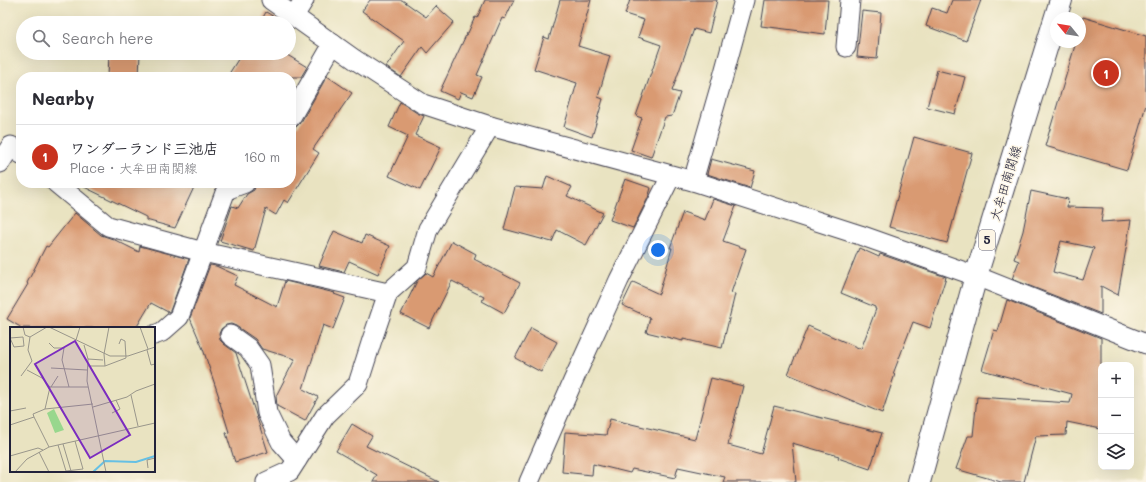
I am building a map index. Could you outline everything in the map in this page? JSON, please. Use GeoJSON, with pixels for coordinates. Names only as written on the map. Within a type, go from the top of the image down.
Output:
{"type":"FeatureCollection","features":[{"type":"Feature","properties":{"kind":"main road","name":"大牟田南関線"},"geometry":{"type":"LineString","coordinates":[[919,482],[976,276],[1061,0]]}},
{"type":"Feature","properties":{"kind":"street"},"geometry":{"type":"LineString","coordinates":[[271,0],[294,16],[304,0]]}},
{"type":"Feature","properties":{"kind":"street"},"geometry":{"type":"LineString","coordinates":[[692,181],[744,0]]}},
{"type":"Feature","properties":{"kind":"street"},"geometry":{"type":"LineString","coordinates":[[846,48],[850,0]]}},
{"type":"Feature","properties":{"kind":"street"},"geometry":{"type":"LineString","coordinates":[[296,17],[354,59],[423,104],[490,126],[692,181],[860,235],[976,276],[1146,344]]}},
{"type":"Feature","properties":{"kind":"street"},"geometry":{"type":"LineString","coordinates":[[296,108],[333,44]]}},
{"type":"Feature","properties":{"kind":"street"},"geometry":{"type":"LineString","coordinates":[[266,482],[294,471],[325,416],[358,384],[388,293],[417,268],[428,229],[490,126]]}},
{"type":"Feature","properties":{"kind":"street"},"geometry":{"type":"LineString","coordinates":[[0,163],[11,146],[16,150]]}},
{"type":"Feature","properties":{"kind":"street"},"geometry":{"type":"LineString","coordinates":[[529,482],[619,280],[671,176]]}},
{"type":"Feature","properties":{"kind":"street"},"geometry":{"type":"LineString","coordinates":[[62,188],[108,226],[203,252],[388,293]]}},
{"type":"Feature","properties":{"kind":"street"},"geometry":{"type":"LineString","coordinates":[[155,335],[162,332],[179,317],[226,190],[231,188]]}},
{"type":"Feature","properties":{"kind":"street"},"geometry":{"type":"LineString","coordinates":[[230,335],[248,348],[260,365],[267,413],[294,471]]}},
{"type":"Feature","properties":{"kind":"building"},"geometry":{"type":"Polygon","coordinates":[[[370,0],[402,0],[426,17],[436,6],[454,22],[427,53],[422,47],[401,77],[386,67],[404,41],[362,11],[370,0]]]}},
{"type":"Feature","properties":{"kind":"building"},"geometry":{"type":"Polygon","coordinates":[[[485,0],[514,0],[505,19],[502,18],[477,75],[482,77],[473,97],[461,92],[458,99],[440,91],[467,33],[475,17],[477,18],[485,0]]]}},
{"type":"Feature","properties":{"kind":"building"},"geometry":{"type":"Polygon","coordinates":[[[560,0],[591,0],[578,46],[610,56],[598,97],[603,99],[592,137],[564,127],[577,83],[534,69],[544,37],[549,39],[560,0]]]}},
{"type":"Feature","properties":{"kind":"building"},"geometry":{"type":"Polygon","coordinates":[[[630,0],[717,0],[709,33],[694,29],[672,91],[680,93],[672,116],[665,117],[651,157],[631,150],[642,118],[636,116],[661,45],[638,37],[644,20],[625,14],[630,0]]]}},
{"type":"Feature","properties":{"kind":"building"},"geometry":{"type":"Polygon","coordinates":[[[765,0],[828,0],[825,34],[761,26],[765,0]]]}},
{"type":"Feature","properties":{"kind":"building"},"geometry":{"type":"Polygon","coordinates":[[[952,0],[981,0],[966,41],[926,26],[932,8],[947,13],[952,0]]]}},
{"type":"Feature","properties":{"kind":"building"},"geometry":{"type":"Polygon","coordinates":[[[862,11],[881,13],[877,59],[857,57],[862,11]]]}},
{"type":"Feature","properties":{"kind":"building"},"geometry":{"type":"Polygon","coordinates":[[[266,12],[273,16],[264,16],[266,12]]]}},
{"type":"Feature","properties":{"kind":"building"},"geometry":{"type":"Polygon","coordinates":[[[1086,18],[1146,36],[1146,105],[1127,170],[1045,146],[1074,48],[1086,48],[1086,18]]]}},
{"type":"Feature","properties":{"kind":"building"},"geometry":{"type":"Polygon","coordinates":[[[109,60],[140,60],[139,72],[108,72],[109,60]]]}},
{"type":"Feature","properties":{"kind":"building"},"geometry":{"type":"Polygon","coordinates":[[[238,60],[296,60],[307,67],[301,77],[296,77],[296,72],[230,72],[238,60]]]}},
{"type":"Feature","properties":{"kind":"building"},"geometry":{"type":"Polygon","coordinates":[[[937,70],[965,77],[955,114],[927,107],[937,70]]]}},
{"type":"Feature","properties":{"kind":"building"},"geometry":{"type":"Polygon","coordinates":[[[327,76],[352,93],[313,149],[319,153],[288,203],[284,200],[276,215],[266,209],[254,251],[220,241],[232,206],[238,208],[247,194],[254,190],[255,188],[296,188],[296,127],[301,122],[327,76]]]}},
{"type":"Feature","properties":{"kind":"building"},"geometry":{"type":"Polygon","coordinates":[[[400,102],[424,116],[415,135],[441,147],[420,190],[389,176],[408,136],[389,127],[400,102]]]}},
{"type":"Feature","properties":{"kind":"building"},"geometry":{"type":"Polygon","coordinates":[[[914,137],[972,153],[947,243],[889,227],[914,137]]]}},
{"type":"Feature","properties":{"kind":"building"},"geometry":{"type":"Polygon","coordinates":[[[711,159],[755,171],[750,188],[707,174],[711,159]]]}},
{"type":"Feature","properties":{"kind":"building"},"geometry":{"type":"Polygon","coordinates":[[[547,176],[572,187],[567,196],[603,213],[586,245],[557,230],[552,242],[504,229],[515,187],[543,189],[547,176]]]}},
{"type":"Feature","properties":{"kind":"building"},"geometry":{"type":"Polygon","coordinates":[[[625,179],[651,188],[648,198],[633,228],[610,220],[625,179]]]}},
{"type":"Feature","properties":{"kind":"building"},"geometry":{"type":"Polygon","coordinates":[[[86,188],[194,188],[175,228],[146,220],[146,217],[86,188]]]}},
{"type":"Feature","properties":{"kind":"building"},"geometry":{"type":"Polygon","coordinates":[[[1031,191],[1068,199],[1067,207],[1103,208],[1101,222],[1131,220],[1118,295],[1101,286],[1101,314],[1012,279],[1019,261],[1014,259],[1023,231],[1031,191]],[[1061,241],[1053,272],[1083,280],[1094,248],[1061,241]]]}},
{"type":"Feature","properties":{"kind":"building"},"geometry":{"type":"Polygon","coordinates":[[[713,199],[736,206],[723,241],[746,249],[731,293],[735,294],[722,348],[646,332],[650,318],[622,305],[633,282],[659,294],[672,248],[670,248],[683,212],[705,220],[713,199]]]}},
{"type":"Feature","properties":{"kind":"building"},"geometry":{"type":"Polygon","coordinates":[[[75,213],[101,235],[113,239],[139,252],[140,246],[189,259],[170,311],[168,312],[151,303],[137,327],[20,327],[7,319],[28,284],[27,283],[46,246],[48,247],[75,213]]]}},
{"type":"Feature","properties":{"kind":"building"},"geometry":{"type":"Polygon","coordinates":[[[334,231],[362,243],[365,235],[390,246],[378,274],[349,261],[344,272],[319,266],[334,231]]]}},
{"type":"Feature","properties":{"kind":"building"},"geometry":{"type":"Polygon","coordinates":[[[452,241],[476,254],[474,259],[520,283],[504,313],[482,301],[484,297],[452,281],[429,328],[401,314],[417,281],[426,273],[433,277],[452,241]]]}},
{"type":"Feature","properties":{"kind":"building"},"geometry":{"type":"Polygon","coordinates":[[[859,248],[879,257],[880,254],[946,277],[930,328],[913,322],[893,374],[895,374],[882,413],[788,374],[808,326],[861,349],[876,309],[875,307],[841,293],[859,248]]]}},
{"type":"Feature","properties":{"kind":"building"},"geometry":{"type":"Polygon","coordinates":[[[210,265],[216,266],[238,276],[234,285],[277,307],[285,281],[335,293],[334,294],[345,298],[333,329],[323,325],[303,389],[318,397],[305,421],[277,406],[276,396],[295,359],[262,349],[255,339],[236,326],[231,324],[226,325],[221,329],[219,334],[220,340],[236,353],[268,452],[235,462],[226,433],[229,432],[219,397],[203,349],[190,318],[210,265]]]}},
{"type":"Feature","properties":{"kind":"building"},"geometry":{"type":"Polygon","coordinates":[[[1007,300],[1101,338],[1101,362],[1098,362],[1098,428],[1067,422],[1066,435],[1036,436],[1024,482],[1001,482],[956,469],[968,436],[973,436],[977,397],[1070,403],[1072,394],[982,370],[994,330],[998,331],[1007,300]]]}},
{"type":"Feature","properties":{"kind":"building"},"geometry":{"type":"Polygon","coordinates":[[[531,328],[557,342],[541,372],[515,358],[531,328]]]}},
{"type":"Feature","properties":{"kind":"building"},"geometry":{"type":"Polygon","coordinates":[[[711,378],[743,386],[728,445],[761,454],[774,406],[882,433],[870,469],[838,458],[839,456],[792,443],[796,482],[723,482],[725,477],[678,467],[675,478],[632,469],[630,473],[593,464],[592,475],[562,472],[565,432],[606,435],[610,419],[695,439],[711,378]]]}},
{"type":"Feature","properties":{"kind":"building"},"geometry":{"type":"Polygon","coordinates":[[[352,424],[372,436],[366,446],[439,482],[373,482],[377,475],[336,451],[352,424]]]}},
{"type":"Feature","properties":{"kind":"place","name":"ワンダーランド三池店"},"geometry":{"type":"Point","coordinates":[1106,73]}}]}
